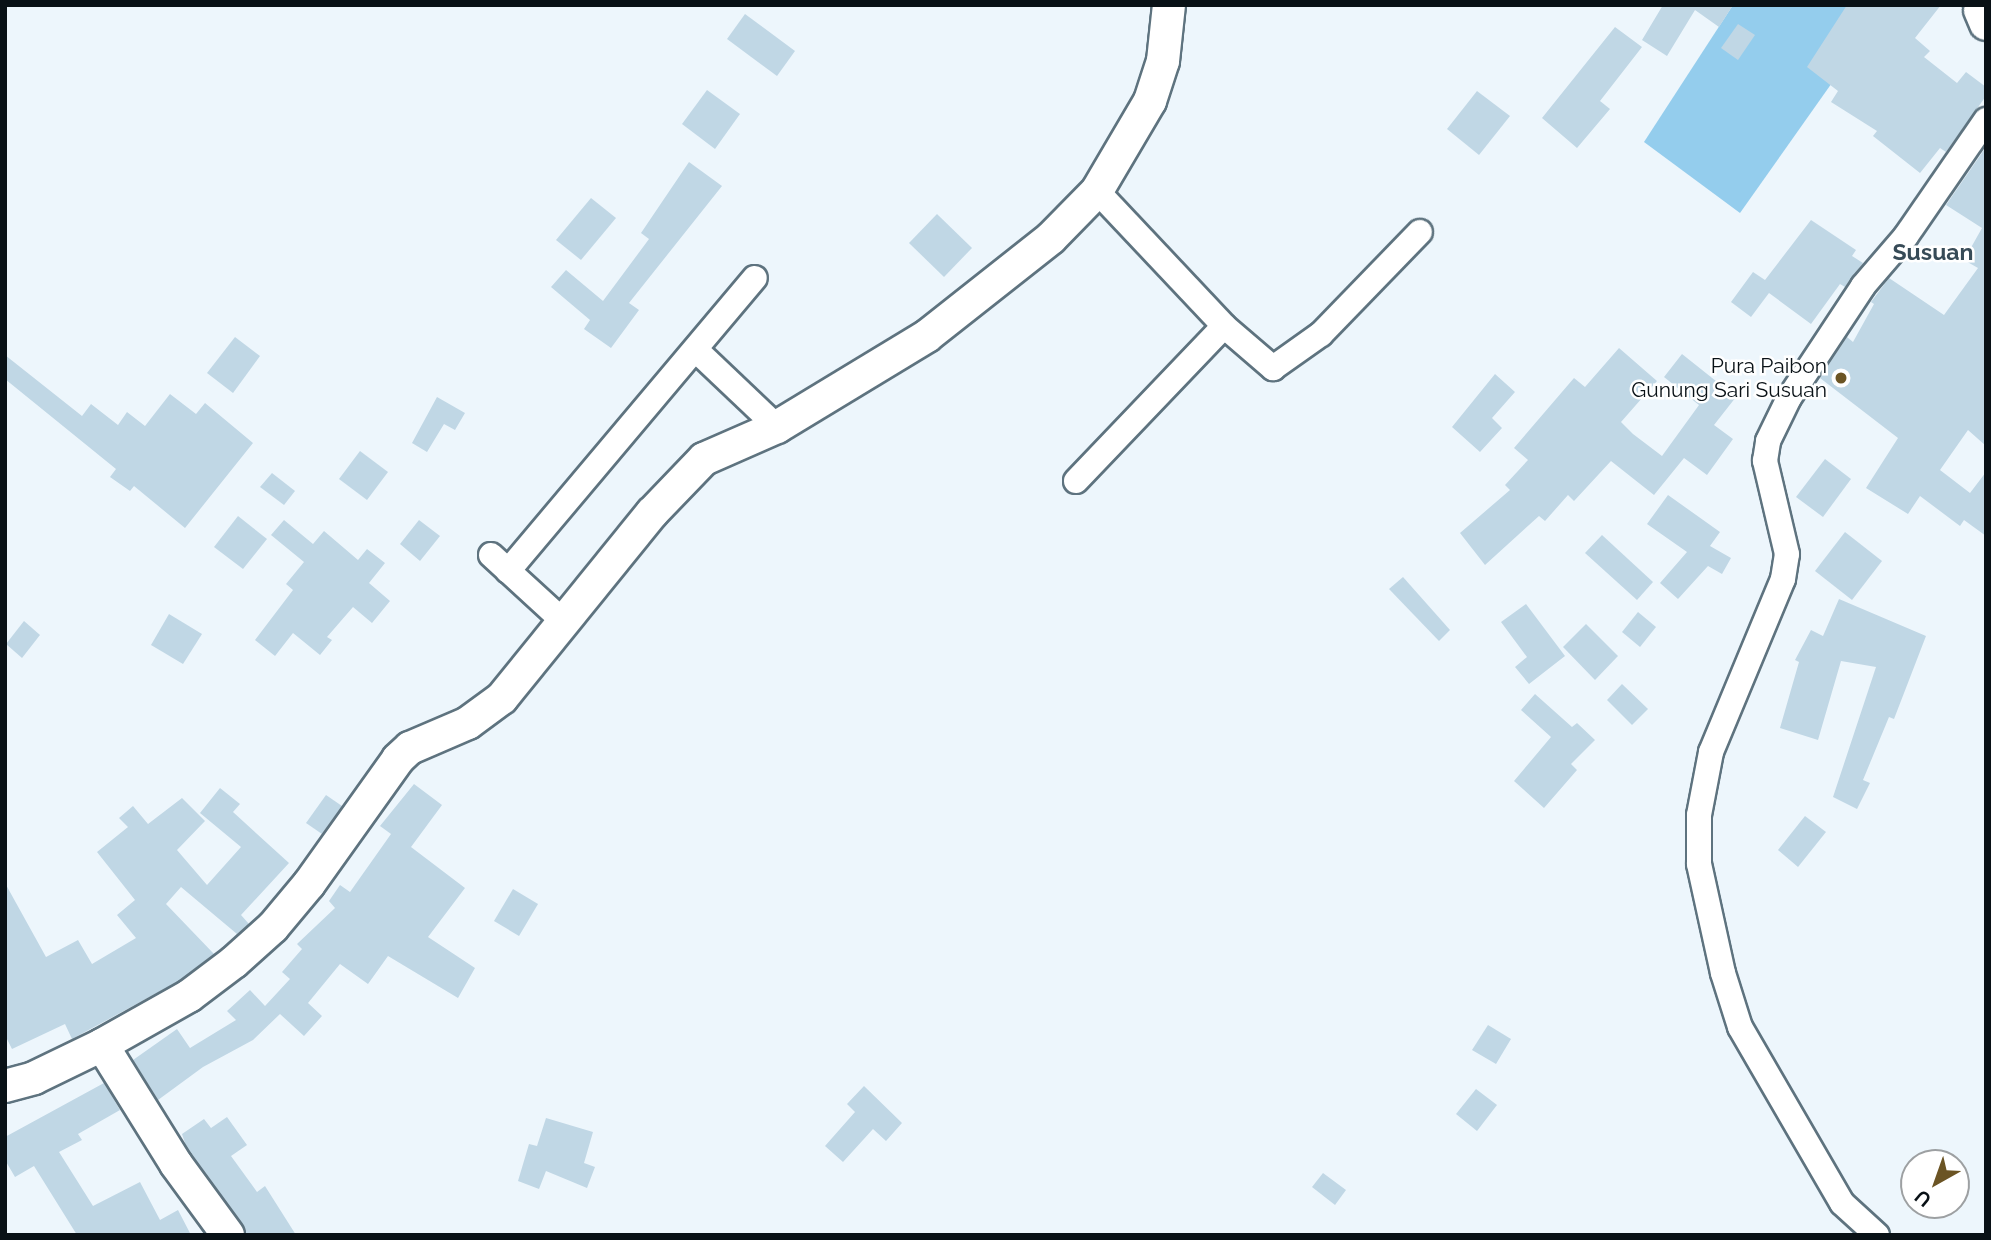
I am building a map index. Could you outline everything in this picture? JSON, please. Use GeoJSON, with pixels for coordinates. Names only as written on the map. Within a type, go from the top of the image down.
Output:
{"type":"FeatureCollection","features":[{"type":"Feature","properties":{"kind":"street"},"geometry":{"type":"LineString","coordinates":[[5,1086],[34,1078],[103,1045],[189,996],[273,927],[398,759],[410,748],[468,723],[502,698],[652,513],[704,459],[777,427],[927,336],[991,289],[1097,191],[1150,101],[1163,61],[1169,5]]}},
{"type":"Feature","properties":{"kind":"street"},"geometry":{"type":"LineString","coordinates":[[1877,1235],[1842,1203],[1740,1027],[1723,973],[1699,864],[1699,815],[1711,752],[1783,579],[1787,554],[1765,461],[1768,441],[1789,398],[1863,286],[1906,236],[1986,120]]}},
{"type":"Feature","properties":{"kind":"street"},"geometry":{"type":"LineString","coordinates":[[1097,191],[1224,326],[1265,365],[1283,365],[1321,334],[1420,232]]}},
{"type":"Feature","properties":{"kind":"street"},"geometry":{"type":"LineString","coordinates":[[564,622],[500,563],[696,349],[755,278]]}},
{"type":"Feature","properties":{"kind":"street"},"geometry":{"type":"LineString","coordinates":[[1076,481],[1224,326]]}},
{"type":"Feature","properties":{"kind":"street"},"geometry":{"type":"LineString","coordinates":[[696,349],[777,427]]}},
{"type":"Feature","properties":{"kind":"street"},"geometry":{"type":"LineString","coordinates":[[103,1045],[176,1164],[228,1235]]}},
{"type":"Feature","properties":{"kind":"shaded area"},"geometry":{"type":"Polygon","coordinates":[[[1733,5],[1887,5],[1740,213],[1644,142],[1733,5]]]}},
{"type":"Feature","properties":{"kind":"building"},"geometry":{"type":"Polygon","coordinates":[[[1663,5],[1733,5],[1719,27],[1695,10],[1667,56],[1642,40],[1663,5]]]}},
{"type":"Feature","properties":{"kind":"building"},"geometry":{"type":"Polygon","coordinates":[[[1847,5],[1941,5],[1915,38],[1930,51],[1924,57],[1957,83],[1966,72],[1986,87],[1986,96],[1946,152],[1940,148],[1920,173],[1873,136],[1877,131],[1831,102],[1838,91],[1807,67],[1847,5]]]}},
{"type":"Feature","properties":{"kind":"building"},"geometry":{"type":"Polygon","coordinates":[[[745,14],[795,51],[777,76],[727,39],[745,14]]]}},
{"type":"Feature","properties":{"kind":"building"},"geometry":{"type":"Polygon","coordinates":[[[1738,24],[1755,35],[1738,60],[1721,48],[1738,24]]]}},
{"type":"Feature","properties":{"kind":"building"},"geometry":{"type":"Polygon","coordinates":[[[1615,27],[1642,47],[1600,101],[1610,109],[1577,148],[1542,118],[1615,27]]]}},
{"type":"Feature","properties":{"kind":"building"},"geometry":{"type":"Polygon","coordinates":[[[707,90],[740,114],[715,149],[682,124],[707,90]]]}},
{"type":"Feature","properties":{"kind":"building"},"geometry":{"type":"Polygon","coordinates":[[[1477,91],[1510,116],[1479,155],[1447,129],[1477,91]]]}},
{"type":"Feature","properties":{"kind":"building"},"geometry":{"type":"Polygon","coordinates":[[[1986,147],[1986,446],[1968,430],[1940,470],[1970,493],[1986,472],[1986,536],[1964,520],[1960,526],[1920,496],[1908,514],[1866,488],[1898,438],[1820,378],[1847,337],[1853,342],[1874,304],[1871,302],[1889,278],[1944,315],[1978,268],[1964,260],[1982,228],[1946,205],[1986,147]]]}},
{"type":"Feature","properties":{"kind":"building"},"geometry":{"type":"Polygon","coordinates":[[[689,162],[722,186],[629,303],[639,310],[611,348],[584,329],[590,320],[551,287],[566,270],[603,301],[649,239],[641,233],[689,162]]]}},
{"type":"Feature","properties":{"kind":"building"},"geometry":{"type":"Polygon","coordinates":[[[591,198],[616,218],[581,260],[556,240],[591,198]]]}},
{"type":"Feature","properties":{"kind":"building"},"geometry":{"type":"Polygon","coordinates":[[[937,214],[972,248],[944,277],[909,243],[937,214]]]}},
{"type":"Feature","properties":{"kind":"building"},"geometry":{"type":"Polygon","coordinates":[[[1811,220],[1856,250],[1852,256],[1863,263],[1845,287],[1840,284],[1811,324],[1769,293],[1751,317],[1731,302],[1753,272],[1765,280],[1811,220]]]}},
{"type":"Feature","properties":{"kind":"building"},"geometry":{"type":"Polygon","coordinates":[[[235,337],[260,356],[233,393],[207,373],[235,337]]]}},
{"type":"Feature","properties":{"kind":"building"},"geometry":{"type":"Polygon","coordinates":[[[1619,348],[1657,381],[1621,422],[1633,434],[1662,456],[1699,405],[1664,377],[1682,354],[1736,397],[1714,425],[1733,439],[1707,475],[1684,458],[1654,495],[1611,461],[1574,501],[1568,495],[1545,521],[1539,516],[1485,565],[1460,533],[1510,490],[1505,485],[1528,460],[1514,448],[1574,378],[1585,387],[1619,348]]]}},
{"type":"Feature","properties":{"kind":"building"},"geometry":{"type":"Polygon","coordinates":[[[5,355],[82,416],[91,404],[118,425],[127,412],[145,426],[170,394],[196,414],[205,403],[253,443],[185,528],[134,486],[130,491],[110,477],[116,469],[5,379],[5,355]]]}},
{"type":"Feature","properties":{"kind":"building"},"geometry":{"type":"Polygon","coordinates":[[[1495,374],[1515,392],[1492,418],[1502,428],[1480,452],[1452,427],[1495,374]]]}},
{"type":"Feature","properties":{"kind":"building"},"geometry":{"type":"Polygon","coordinates":[[[437,397],[465,413],[455,430],[444,424],[427,452],[412,443],[437,397]]]}},
{"type":"Feature","properties":{"kind":"building"},"geometry":{"type":"Polygon","coordinates":[[[360,451],[388,472],[367,500],[339,479],[360,451]]]}},
{"type":"Feature","properties":{"kind":"building"},"geometry":{"type":"Polygon","coordinates":[[[1825,459],[1851,479],[1823,517],[1796,497],[1825,459]]]}},
{"type":"Feature","properties":{"kind":"building"},"geometry":{"type":"Polygon","coordinates":[[[272,473],[295,491],[284,505],[260,487],[272,473]]]}},
{"type":"Feature","properties":{"kind":"building"},"geometry":{"type":"Polygon","coordinates":[[[1668,495],[1720,532],[1710,546],[1731,558],[1722,574],[1708,566],[1678,599],[1660,583],[1687,552],[1647,524],[1668,495]]]}},
{"type":"Feature","properties":{"kind":"building"},"geometry":{"type":"Polygon","coordinates":[[[238,516],[267,539],[243,569],[214,547],[238,516]]]}},
{"type":"Feature","properties":{"kind":"building"},"geometry":{"type":"Polygon","coordinates":[[[284,520],[313,544],[324,531],[358,560],[367,549],[385,563],[369,583],[390,601],[372,623],[353,607],[327,637],[332,640],[320,655],[293,633],[275,656],[255,640],[293,590],[286,584],[304,562],[271,535],[284,520]]]}},
{"type":"Feature","properties":{"kind":"building"},"geometry":{"type":"Polygon","coordinates":[[[419,520],[440,536],[420,561],[400,544],[419,520]]]}},
{"type":"Feature","properties":{"kind":"building"},"geometry":{"type":"Polygon","coordinates":[[[1845,532],[1882,561],[1852,600],[1815,571],[1845,532]]]}},
{"type":"Feature","properties":{"kind":"building"},"geometry":{"type":"Polygon","coordinates":[[[1602,535],[1653,582],[1637,600],[1585,553],[1602,535]]]}},
{"type":"Feature","properties":{"kind":"building"},"geometry":{"type":"Polygon","coordinates":[[[1403,577],[1450,630],[1439,641],[1389,589],[1403,577]]]}},
{"type":"Feature","properties":{"kind":"building"},"geometry":{"type":"Polygon","coordinates":[[[1839,599],[1926,636],[1894,719],[1889,717],[1863,780],[1870,783],[1857,809],[1833,797],[1876,667],[1841,661],[1818,740],[1780,728],[1799,662],[1795,660],[1811,630],[1823,636],[1839,599]]]}},
{"type":"Feature","properties":{"kind":"building"},"geometry":{"type":"Polygon","coordinates":[[[1526,604],[1565,656],[1529,684],[1515,667],[1527,657],[1501,622],[1526,604]]]}},
{"type":"Feature","properties":{"kind":"building"},"geometry":{"type":"Polygon","coordinates":[[[1638,612],[1656,627],[1640,647],[1622,632],[1638,612]]]}},
{"type":"Feature","properties":{"kind":"building"},"geometry":{"type":"Polygon","coordinates":[[[169,614],[202,634],[183,664],[151,645],[169,614]]]}},
{"type":"Feature","properties":{"kind":"building"},"geometry":{"type":"Polygon","coordinates":[[[24,621],[40,635],[22,658],[6,644],[24,621]]]}},
{"type":"Feature","properties":{"kind":"building"},"geometry":{"type":"Polygon","coordinates":[[[1586,624],[1618,656],[1595,680],[1563,647],[1586,624]]]}},
{"type":"Feature","properties":{"kind":"building"},"geometry":{"type":"Polygon","coordinates":[[[1622,684],[1648,709],[1632,725],[1607,700],[1622,684]]]}},
{"type":"Feature","properties":{"kind":"building"},"geometry":{"type":"Polygon","coordinates":[[[1535,694],[1572,727],[1577,723],[1595,740],[1571,764],[1577,770],[1544,808],[1514,781],[1551,737],[1521,710],[1535,694]]]}},
{"type":"Feature","properties":{"kind":"building"},"geometry":{"type":"Polygon","coordinates":[[[414,784],[442,805],[411,847],[465,888],[428,937],[475,968],[458,998],[388,956],[368,984],[340,964],[308,1003],[322,1016],[304,1036],[280,1014],[253,1040],[203,1067],[158,1100],[133,1060],[177,1029],[190,1048],[236,1020],[227,1011],[250,990],[265,1006],[290,979],[282,972],[302,949],[297,944],[335,908],[329,901],[340,885],[350,892],[391,834],[380,826],[414,784]]]}},
{"type":"Feature","properties":{"kind":"building"},"geometry":{"type":"Polygon","coordinates":[[[220,788],[240,804],[233,812],[289,863],[241,915],[249,924],[237,934],[181,887],[166,904],[214,954],[179,981],[72,1039],[65,1024],[12,1049],[5,1035],[5,883],[46,957],[78,940],[92,964],[136,938],[117,915],[135,900],[97,852],[128,827],[119,818],[133,806],[148,824],[182,798],[205,821],[177,850],[207,885],[241,847],[200,813],[220,788]]]}},
{"type":"Feature","properties":{"kind":"building"},"geometry":{"type":"Polygon","coordinates":[[[326,795],[342,806],[322,834],[306,823],[326,795]]]}},
{"type":"Feature","properties":{"kind":"building"},"geometry":{"type":"Polygon","coordinates":[[[1805,816],[1826,832],[1798,867],[1778,850],[1805,816]]]}},
{"type":"Feature","properties":{"kind":"building"},"geometry":{"type":"Polygon","coordinates":[[[513,889],[538,904],[519,936],[494,921],[513,889]]]}},
{"type":"Feature","properties":{"kind":"building"},"geometry":{"type":"Polygon","coordinates":[[[1488,1025],[1511,1039],[1496,1064],[1472,1050],[1488,1025]]]}},
{"type":"Feature","properties":{"kind":"building"},"geometry":{"type":"Polygon","coordinates":[[[104,1083],[120,1110],[78,1134],[82,1140],[59,1152],[93,1206],[140,1182],[160,1220],[178,1210],[191,1235],[77,1235],[34,1166],[15,1177],[5,1160],[5,1137],[104,1083]]]}},
{"type":"Feature","properties":{"kind":"building"},"geometry":{"type":"Polygon","coordinates":[[[864,1086],[902,1123],[886,1141],[873,1129],[843,1162],[825,1146],[855,1112],[847,1104],[864,1086]]]}},
{"type":"Feature","properties":{"kind":"building"},"geometry":{"type":"Polygon","coordinates":[[[1476,1089],[1497,1105],[1477,1131],[1456,1114],[1476,1089]]]}},
{"type":"Feature","properties":{"kind":"building"},"geometry":{"type":"Polygon","coordinates":[[[227,1117],[247,1145],[231,1156],[257,1192],[265,1186],[296,1235],[246,1235],[186,1146],[182,1134],[204,1119],[211,1128],[227,1117]]]}},
{"type":"Feature","properties":{"kind":"building"},"geometry":{"type":"Polygon","coordinates":[[[546,1118],[593,1132],[584,1163],[595,1167],[587,1188],[546,1171],[539,1189],[518,1181],[529,1144],[537,1146],[546,1118]]]}},
{"type":"Feature","properties":{"kind":"building"},"geometry":{"type":"Polygon","coordinates":[[[1323,1173],[1346,1190],[1335,1205],[1312,1187],[1323,1173]]]}},
{"type":"Feature","properties":{"kind":"place","name":"Pura Paibon Gunung Sari Susuan"},"geometry":{"type":"Point","coordinates":[1841,378]}},
{"type":"Feature","properties":{"kind":"district","name":"Susuan"},"geometry":{"type":"Point","coordinates":[1933,252]}}]}
